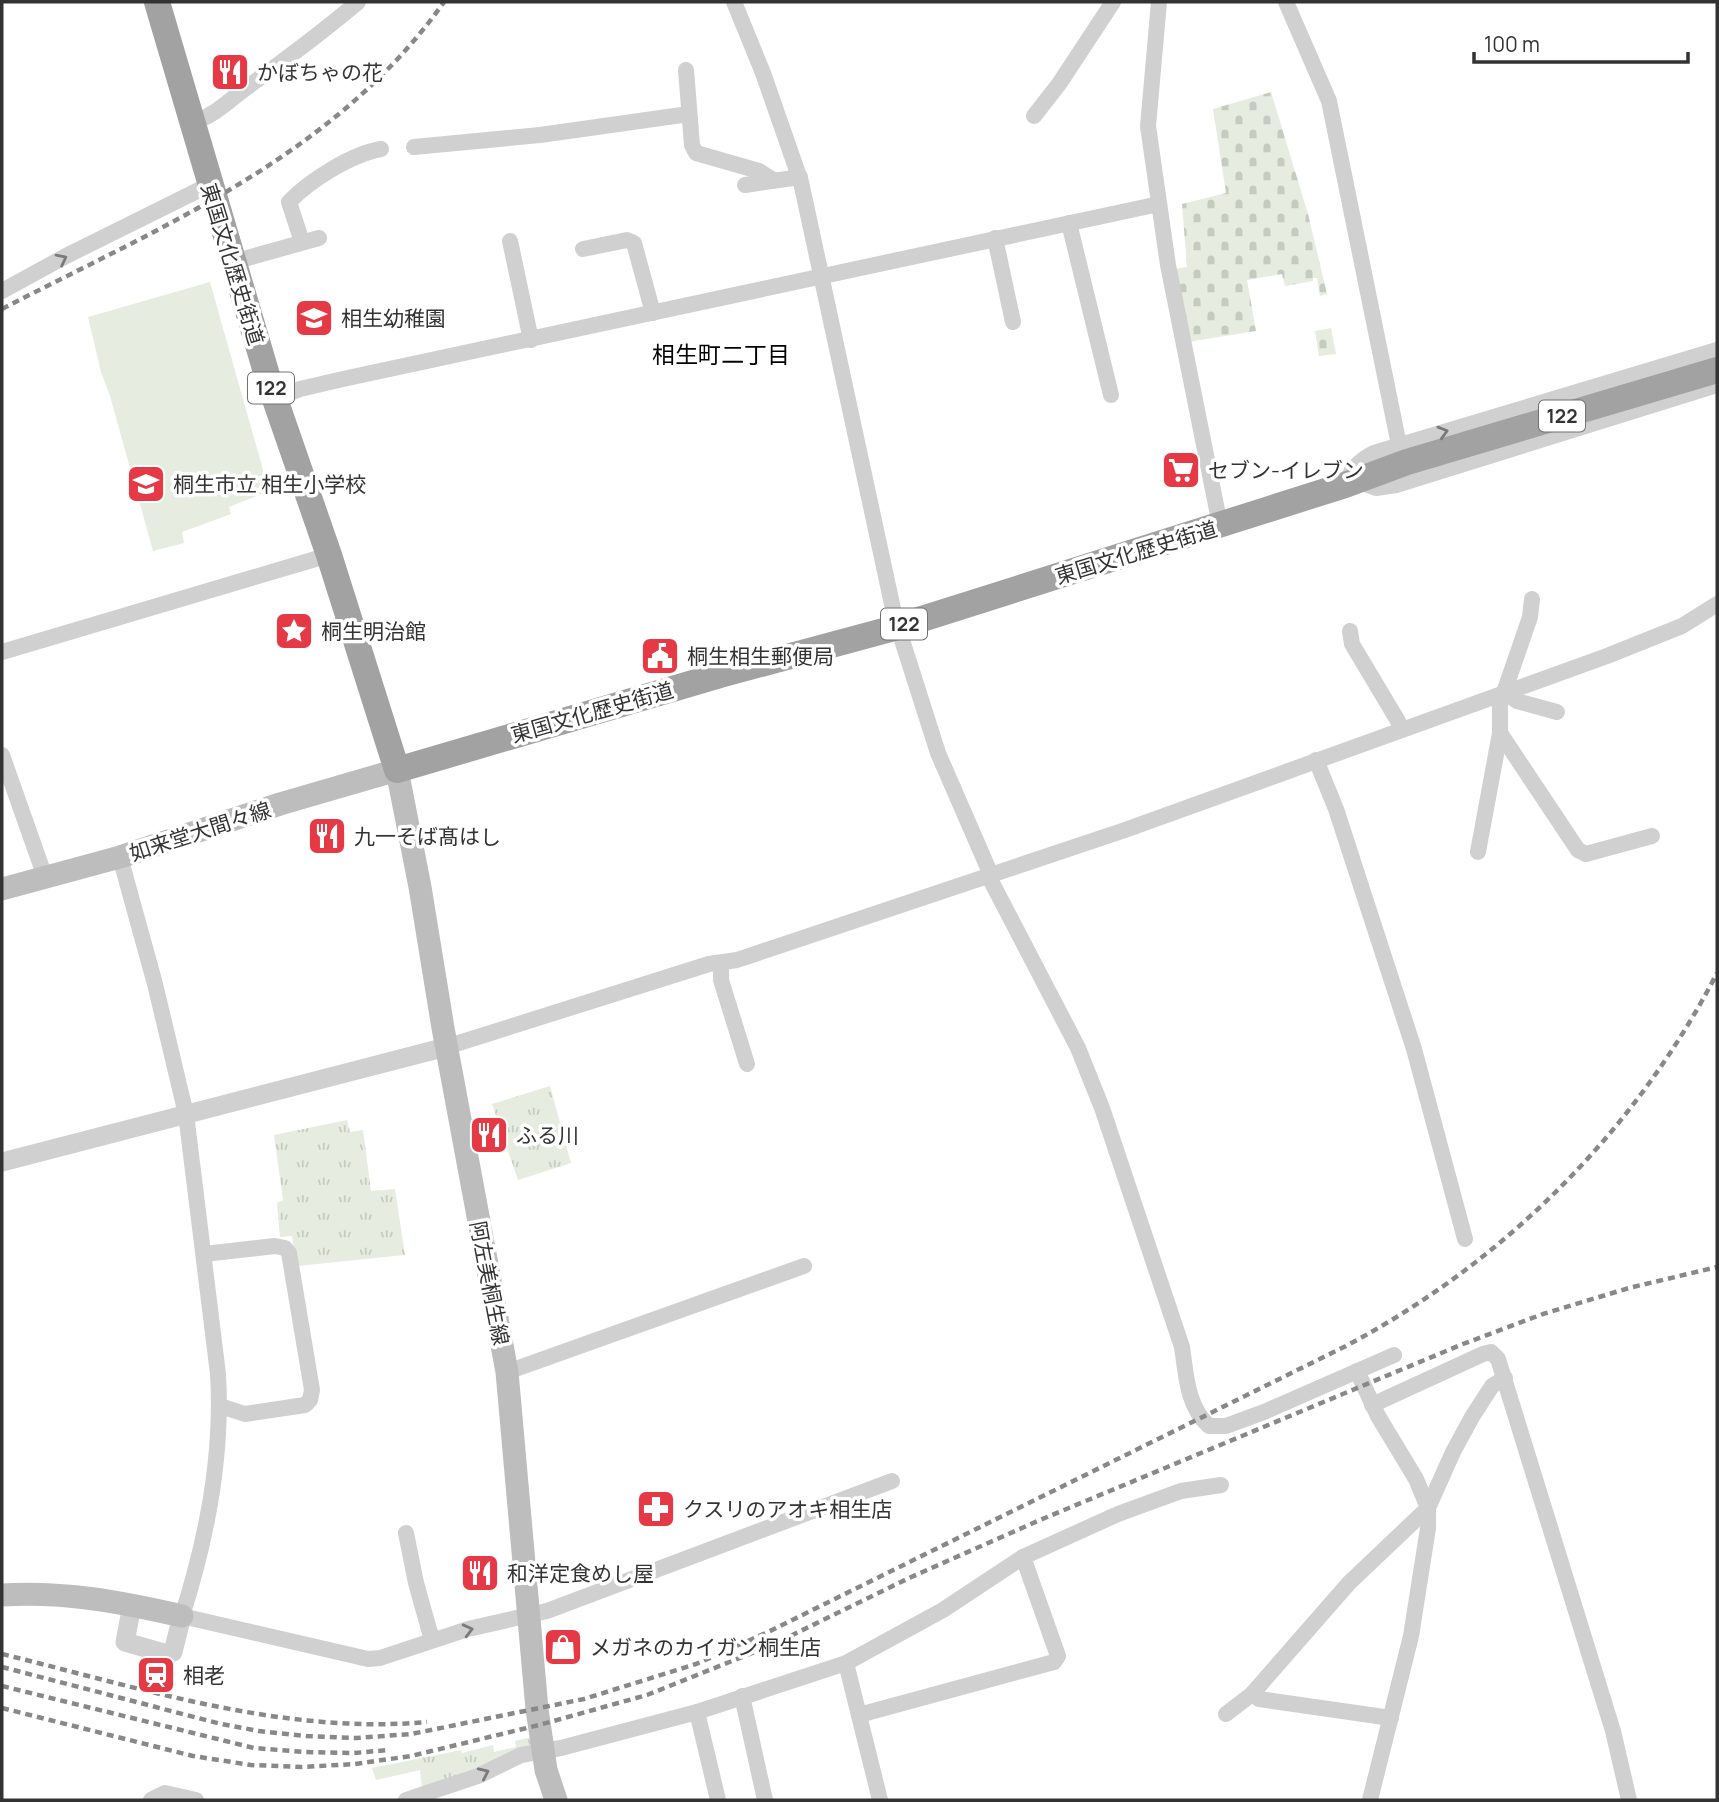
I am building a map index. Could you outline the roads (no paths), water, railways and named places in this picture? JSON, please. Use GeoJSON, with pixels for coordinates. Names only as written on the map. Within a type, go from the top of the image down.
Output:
{"type":"FeatureCollection","features":[{"type":"Feature","properties":{"kind":"highway","name":"東国文化歴史街道"},"geometry":{"type":"LineString","coordinates":[[157,2],[172,47],[209,185],[275,399],[397,770],[733,671],[898,626],[1220,526],[1407,462],[1717,370]]}},
{"type":"Feature","properties":{"kind":"main road","name":"如来堂大間々線"},"geometry":{"type":"LineString","coordinates":[[2,889],[120,857],[280,804],[397,770]]}},
{"type":"Feature","properties":{"kind":"main road","name":"阿左美桐生線"},"geometry":{"type":"LineString","coordinates":[[397,770],[507,1372],[543,1751],[555,1800]]}},
{"type":"Feature","properties":{"kind":"main road"},"geometry":{"type":"LineString","coordinates":[[2,1595],[65,1594],[181,1616]]}},
{"type":"Feature","properties":{"kind":"street"},"geometry":{"type":"LineString","coordinates":[[192,123],[214,115],[246,88],[302,49],[358,2]]}},
{"type":"Feature","properties":{"kind":"street"},"geometry":{"type":"LineString","coordinates":[[734,2],[800,177],[898,626],[938,753],[988,868],[989,877],[1078,1048],[1102,1108],[1182,1346],[1192,1401],[1206,1423],[1213,1427],[1226,1426],[1394,1355]]}},
{"type":"Feature","properties":{"kind":"street"},"geometry":{"type":"LineString","coordinates":[[1034,116],[1059,84],[1113,2]]}},
{"type":"Feature","properties":{"kind":"street"},"geometry":{"type":"LineString","coordinates":[[1159,2],[1147,118],[1168,265],[1220,526]]}},
{"type":"Feature","properties":{"kind":"street"},"geometry":{"type":"LineString","coordinates":[[1286,2],[1329,101],[1399,445]]}},
{"type":"Feature","properties":{"kind":"street"},"geometry":{"type":"LineString","coordinates":[[686,70],[692,145],[695,153],[760,171],[774,180]]}},
{"type":"Feature","properties":{"kind":"street"},"geometry":{"type":"LineString","coordinates":[[414,147],[540,135],[689,114]]}},
{"type":"Feature","properties":{"kind":"street"},"geometry":{"type":"LineString","coordinates":[[302,242],[289,202],[300,191],[363,152],[381,149]]}},
{"type":"Feature","properties":{"kind":"street"},"geometry":{"type":"LineString","coordinates":[[745,185],[800,177]]}},
{"type":"Feature","properties":{"kind":"street"},"geometry":{"type":"LineString","coordinates":[[2,291],[209,185]]}},
{"type":"Feature","properties":{"kind":"street"},"geometry":{"type":"LineString","coordinates":[[275,399],[300,389],[343,379],[1159,204]]}},
{"type":"Feature","properties":{"kind":"street"},"geometry":{"type":"LineString","coordinates":[[1069,223],[1111,396]]}},
{"type":"Feature","properties":{"kind":"street"},"geometry":{"type":"LineString","coordinates":[[233,262],[319,238]]}},
{"type":"Feature","properties":{"kind":"street"},"geometry":{"type":"LineString","coordinates":[[995,238],[1013,322]]}},
{"type":"Feature","properties":{"kind":"street"},"geometry":{"type":"LineString","coordinates":[[510,240],[531,340]]}},
{"type":"Feature","properties":{"kind":"street"},"geometry":{"type":"LineString","coordinates":[[583,249],[627,240],[634,243],[653,313]]}},
{"type":"Feature","properties":{"kind":"street"},"geometry":{"type":"LineString","coordinates":[[1717,349],[1363,458],[1352,471],[1351,483],[1376,488],[1396,485],[1717,385]]}},
{"type":"Feature","properties":{"kind":"street"},"geometry":{"type":"LineString","coordinates":[[2,652],[328,555]]}},
{"type":"Feature","properties":{"kind":"street"},"geometry":{"type":"LineString","coordinates":[[1478,852],[1500,733],[1500,704],[1530,617],[1532,598]]}},
{"type":"Feature","properties":{"kind":"street"},"geometry":{"type":"LineString","coordinates":[[2,1162],[446,1047],[696,968],[737,960],[989,877],[1401,730],[1657,637],[1699,617],[1717,604]]}},
{"type":"Feature","properties":{"kind":"street"},"geometry":{"type":"LineString","coordinates":[[1350,631],[1352,644],[1401,730]]}},
{"type":"Feature","properties":{"kind":"street"},"geometry":{"type":"LineString","coordinates":[[1505,692],[1517,701],[1557,712]]}},
{"type":"Feature","properties":{"kind":"street"},"geometry":{"type":"LineString","coordinates":[[1500,733],[1578,850],[1586,855],[1653,836]]}},
{"type":"Feature","properties":{"kind":"street"},"geometry":{"type":"LineString","coordinates":[[2,755],[45,877]]}},
{"type":"Feature","properties":{"kind":"street"},"geometry":{"type":"LineString","coordinates":[[1316,760],[1336,809],[1414,1049],[1465,1239]]}},
{"type":"Feature","properties":{"kind":"street"},"geometry":{"type":"LineString","coordinates":[[120,857],[155,984],[186,1114],[220,1406],[209,1512],[173,1652],[167,1654],[125,1642],[132,1605]]}},
{"type":"Feature","properties":{"kind":"street"},"geometry":{"type":"LineString","coordinates":[[720,963],[721,980],[747,1064]]}},
{"type":"Feature","properties":{"kind":"street"},"geometry":{"type":"LineString","coordinates":[[204,1254],[275,1246],[285,1248],[289,1253],[312,1390],[310,1400],[305,1405],[245,1414],[220,1406]]}},
{"type":"Feature","properties":{"kind":"street"},"geometry":{"type":"LineString","coordinates":[[507,1372],[804,1266]]}},
{"type":"Feature","properties":{"kind":"street"},"geometry":{"type":"LineString","coordinates":[[1372,1405],[1491,1352],[1498,1359],[1613,1731],[1629,1800]]}},
{"type":"Feature","properties":{"kind":"street"},"geometry":{"type":"LineString","coordinates":[[1357,1371],[1372,1405],[1416,1479],[1428,1508]]}},
{"type":"Feature","properties":{"kind":"street"},"geometry":{"type":"LineString","coordinates":[[1370,1800],[1411,1636],[1420,1587],[1428,1508],[1472,1417],[1492,1386],[1505,1378]]}},
{"type":"Feature","properties":{"kind":"street"},"geometry":{"type":"LineString","coordinates":[[181,1616],[368,1658],[380,1658],[432,1640],[529,1617],[892,1481]]}},
{"type":"Feature","properties":{"kind":"street"},"geometry":{"type":"LineString","coordinates":[[406,1800],[426,1798],[513,1758],[697,1712],[846,1663],[943,1610],[1023,1557],[1118,1514],[1181,1491],[1221,1485]]}},
{"type":"Feature","properties":{"kind":"street"},"geometry":{"type":"LineString","coordinates":[[1226,1714],[1252,1695],[1343,1590],[1428,1508]]}},
{"type":"Feature","properties":{"kind":"street"},"geometry":{"type":"LineString","coordinates":[[406,1533],[432,1640]]}},
{"type":"Feature","properties":{"kind":"street"},"geometry":{"type":"LineString","coordinates":[[859,1715],[1054,1662],[1058,1656],[1023,1557]]}},
{"type":"Feature","properties":{"kind":"street"},"geometry":{"type":"LineString","coordinates":[[846,1663],[880,1800]]}},
{"type":"Feature","properties":{"kind":"street"},"geometry":{"type":"LineString","coordinates":[[1252,1695],[1259,1699],[1391,1718]]}},
{"type":"Feature","properties":{"kind":"street"},"geometry":{"type":"LineString","coordinates":[[742,1696],[765,1800]]}},
{"type":"Feature","properties":{"kind":"street"},"geometry":{"type":"LineString","coordinates":[[697,1712],[718,1800]]}},
{"type":"Feature","properties":{"kind":"street"},"geometry":{"type":"LineString","coordinates":[[151,1800],[165,1793],[195,1800]]}},
{"type":"Feature","properties":{"kind":"railway"},"geometry":{"type":"LineString","coordinates":[[2,309],[184,216],[299,145],[352,103],[400,56],[444,2]]}},
{"type":"Feature","properties":{"kind":"railway"},"geometry":{"type":"LineString","coordinates":[[2,1667],[221,1724],[306,1736],[356,1738],[411,1734],[584,1699],[696,1664],[768,1632],[1346,1346],[1459,1275],[1511,1233],[1560,1188],[1605,1139],[1647,1087],[1684,1031],[1717,973]]}},
{"type":"Feature","properties":{"kind":"railway"},"geometry":{"type":"LineString","coordinates":[[2,1708],[193,1756],[251,1765],[302,1767],[355,1764],[411,1756],[539,1725],[647,1695],[772,1645],[909,1578],[1040,1520],[1463,1344],[1543,1314],[1629,1288],[1717,1267]]}},
{"type":"Feature","properties":{"kind":"railway"},"geometry":{"type":"LineString","coordinates":[[2,1654],[160,1694],[266,1715],[319,1722],[427,1722]]}},
{"type":"Feature","properties":{"kind":"railway"},"geometry":{"type":"LineString","coordinates":[[2,1686],[254,1748],[354,1753],[389,1750]]}},
{"type":"Feature","properties":{"kind":"place","name":"かぼちゃの花"},"geometry":{"type":"Point","coordinates":[230,72]}},
{"type":"Feature","properties":{"kind":"place","name":"相生幼稚園"},"geometry":{"type":"Point","coordinates":[314,318]}},
{"type":"Feature","properties":{"kind":"place","name":"セブン-イレブン"},"geometry":{"type":"Point","coordinates":[1181,470]}},
{"type":"Feature","properties":{"kind":"place","name":"桐生市立 相生小学校"},"geometry":{"type":"Point","coordinates":[146,484]}},
{"type":"Feature","properties":{"kind":"place","name":"桐生明治館"},"geometry":{"type":"Point","coordinates":[294,631]}},
{"type":"Feature","properties":{"kind":"place","name":"桐生相生郵便局"},"geometry":{"type":"Point","coordinates":[660,656]}},
{"type":"Feature","properties":{"kind":"place","name":"九一そば髙はし"},"geometry":{"type":"Point","coordinates":[327,836]}},
{"type":"Feature","properties":{"kind":"place","name":"ふる川"},"geometry":{"type":"Point","coordinates":[489,1135]}},
{"type":"Feature","properties":{"kind":"place","name":"クスリのアオキ相生店"},"geometry":{"type":"Point","coordinates":[656,1509]}},
{"type":"Feature","properties":{"kind":"place","name":"和洋定食めし屋"},"geometry":{"type":"Point","coordinates":[480,1573]}},
{"type":"Feature","properties":{"kind":"place","name":"メガネのカイガン桐生店"},"geometry":{"type":"Point","coordinates":[563,1647]}},
{"type":"Feature","properties":{"kind":"place","name":"相老"},"geometry":{"type":"Point","coordinates":[156,1675]}},
{"type":"Feature","properties":{"kind":"district","name":"相生町二丁目"},"geometry":{"type":"Point","coordinates":[721,354]}}]}
